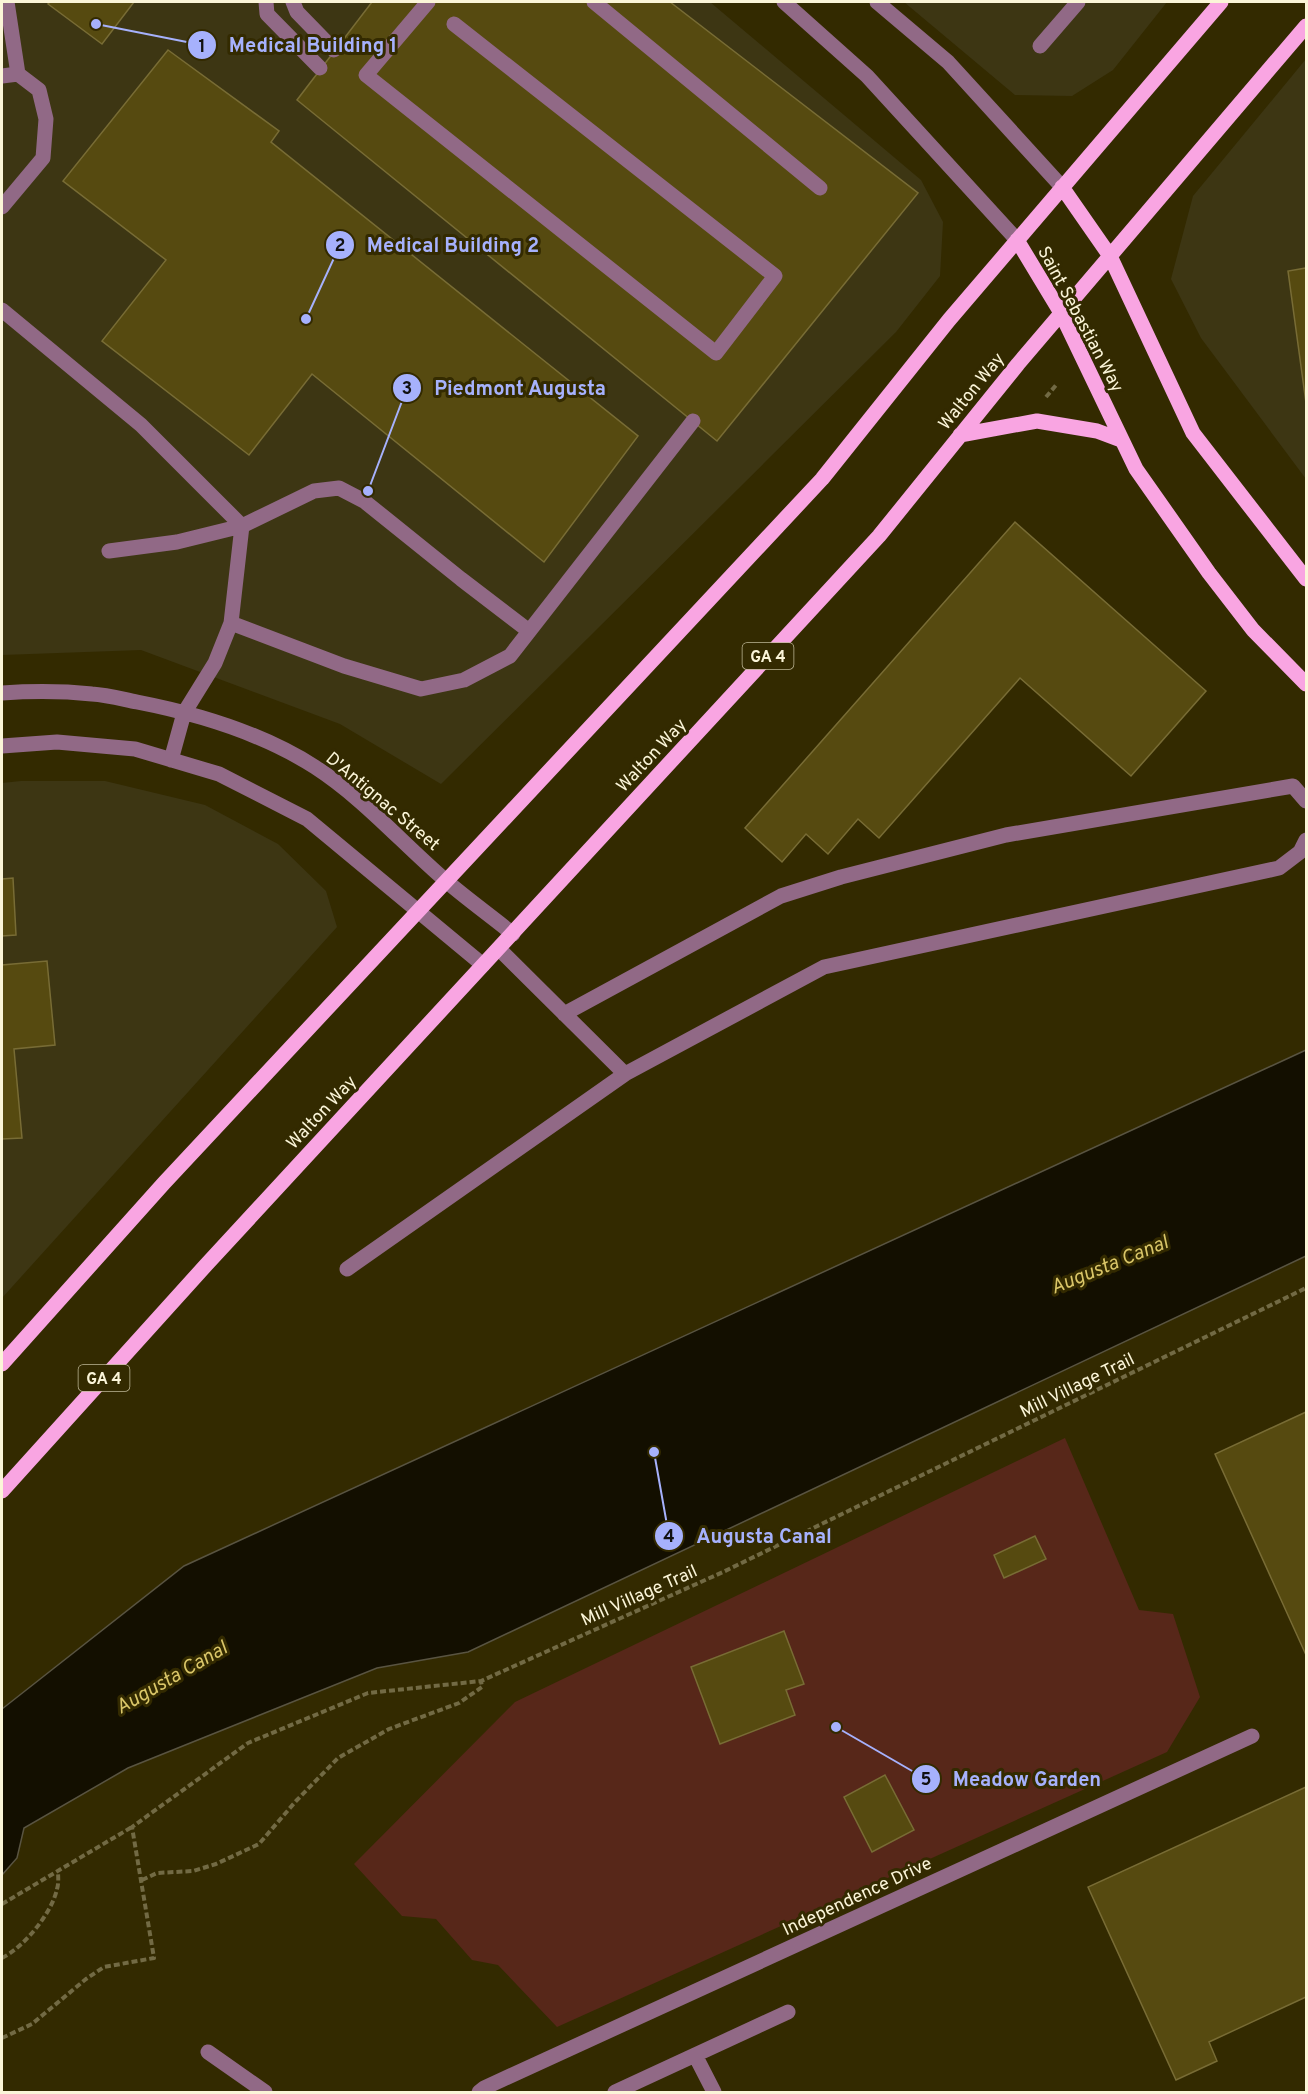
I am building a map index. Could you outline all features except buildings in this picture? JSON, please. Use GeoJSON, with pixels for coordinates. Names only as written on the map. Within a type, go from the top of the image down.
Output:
{"type":"FeatureCollection","features":[{"type":"Feature","properties":{"kind":"main road"},"geometry":{"type":"LineString","coordinates":[[2,1364],[164,1183],[822,479],[949,320],[1221,2]]}},
{"type":"Feature","properties":{"kind":"main road","name":"Walton Way"},"geometry":{"type":"LineString","coordinates":[[2,1491],[206,1265],[879,536],[1060,314],[1306,26]]}},
{"type":"Feature","properties":{"kind":"main road"},"geometry":{"type":"LineString","coordinates":[[1062,187],[1110,256],[1193,433],[1306,579]]}},
{"type":"Feature","properties":{"kind":"main road","name":"Saint Sebastian Way"},"geometry":{"type":"LineString","coordinates":[[1017,240],[1060,314],[1136,469],[1209,573],[1253,630],[1306,684]]}},
{"type":"Feature","properties":{"kind":"main road"},"geometry":{"type":"LineString","coordinates":[[960,435],[1037,421],[1097,431],[1121,440]]}},
{"type":"Feature","properties":{"kind":"street"},"geometry":{"type":"LineString","coordinates":[[2,207],[43,158],[46,119],[39,90],[18,74],[7,2]]}},
{"type":"Feature","properties":{"kind":"street"},"geometry":{"type":"LineString","coordinates":[[266,2],[267,14],[320,68]]}},
{"type":"Feature","properties":{"kind":"street"},"geometry":{"type":"LineString","coordinates":[[292,2],[297,12],[334,50]]}},
{"type":"Feature","properties":{"kind":"street"},"geometry":{"type":"LineString","coordinates":[[428,2],[366,75],[716,353],[775,276],[454,24]]}},
{"type":"Feature","properties":{"kind":"street"},"geometry":{"type":"LineString","coordinates":[[594,2],[820,188]]}},
{"type":"Feature","properties":{"kind":"street","name":"Saint Sebastian Way"},"geometry":{"type":"LineString","coordinates":[[784,2],[867,76],[1017,240]]}},
{"type":"Feature","properties":{"kind":"street"},"geometry":{"type":"LineString","coordinates":[[877,2],[948,62],[1062,187]]}},
{"type":"Feature","properties":{"kind":"street"},"geometry":{"type":"LineString","coordinates":[[1040,46],[1078,2]]}},
{"type":"Feature","properties":{"kind":"street"},"geometry":{"type":"LineString","coordinates":[[2,76],[18,74]]}},
{"type":"Feature","properties":{"kind":"street"},"geometry":{"type":"LineString","coordinates":[[2,310],[141,425],[242,526]]}},
{"type":"Feature","properties":{"kind":"street"},"geometry":{"type":"LineString","coordinates":[[231,623],[344,666],[421,689],[464,680],[510,656],[693,421]]}},
{"type":"Feature","properties":{"kind":"street"},"geometry":{"type":"LineString","coordinates":[[109,551],[177,542],[242,526],[314,491],[339,488],[363,501],[529,631]]}},
{"type":"Feature","properties":{"kind":"street"},"geometry":{"type":"LineString","coordinates":[[171,760],[184,713],[215,663],[231,623],[242,526]]}},
{"type":"Feature","properties":{"kind":"street","name":"D'Antignac Street"},"geometry":{"type":"LineString","coordinates":[[2,693],[39,691],[94,694],[184,713],[222,724],[277,745],[316,768],[401,838],[446,881],[513,934]]}},
{"type":"Feature","properties":{"kind":"street"},"geometry":{"type":"LineString","coordinates":[[2,746],[57,742],[135,749],[219,774],[307,819],[483,965]]}},
{"type":"Feature","properties":{"kind":"street"},"geometry":{"type":"LineString","coordinates":[[564,1014],[781,896],[841,877],[1006,835],[1293,786],[1306,801]]}},
{"type":"Feature","properties":{"kind":"street"},"geometry":{"type":"LineString","coordinates":[[347,1269],[625,1074],[824,967],[1279,868],[1300,852],[1306,840]]}},
{"type":"Feature","properties":{"kind":"street"},"geometry":{"type":"LineString","coordinates":[[499,949],[625,1074]]}},
{"type":"Feature","properties":{"kind":"street","name":"Independence Drive"},"geometry":{"type":"LineString","coordinates":[[479,2092],[1252,1736]]}},
{"type":"Feature","properties":{"kind":"street"},"geometry":{"type":"LineString","coordinates":[[615,2092],[788,2012]]}},
{"type":"Feature","properties":{"kind":"street"},"geometry":{"type":"LineString","coordinates":[[208,2052],[265,2092]]}},
{"type":"Feature","properties":{"kind":"street"},"geometry":{"type":"LineString","coordinates":[[695,2055],[714,2092]]}},
{"type":"Feature","properties":{"kind":"path"},"geometry":{"type":"LineString","coordinates":[[1041,403],[1057,384]]}},
{"type":"Feature","properties":{"kind":"path","name":"Mill Village Trail"},"geometry":{"type":"LineString","coordinates":[[2,1904],[132,1827],[248,1743],[368,1693],[481,1681],[723,1572],[1306,1288]]}},
{"type":"Feature","properties":{"kind":"path"},"geometry":{"type":"LineString","coordinates":[[142,1880],[157,1874],[193,1871],[216,1864],[259,1844],[296,1801],[338,1758],[389,1729],[459,1703],[482,1687],[481,1681]]}},
{"type":"Feature","properties":{"kind":"path"},"geometry":{"type":"LineString","coordinates":[[2,2038],[32,2024],[104,1967],[154,1958],[132,1827]]}},
{"type":"Feature","properties":{"kind":"path"},"geometry":{"type":"LineString","coordinates":[[2,1958],[11,1953],[40,1924],[58,1888],[58,1869]]}},
{"type":"Feature","properties":{"kind":"shaded area"},"geometry":{"type":"Polygon","coordinates":[[[2,2],[710,2],[921,180],[943,222],[940,276],[896,332],[441,784],[340,724],[141,650],[2,655],[2,2]]]}},
{"type":"Feature","properties":{"kind":"shaded area"},"geometry":{"type":"Polygon","coordinates":[[[904,2],[1167,2],[1113,70],[1072,96],[1015,95],[904,2]]]}},
{"type":"Feature","properties":{"kind":"shaded area"},"geometry":{"type":"Polygon","coordinates":[[[1306,59],[1306,479],[1201,338],[1171,279],[1193,196],[1306,59]]]}},
{"type":"Feature","properties":{"kind":"shaded area"},"geometry":{"type":"Polygon","coordinates":[[[105,781],[205,805],[278,844],[326,891],[337,927],[2,1298],[2,783],[105,781]]]}},
{"type":"Feature","properties":{"kind":"shaded area"},"geometry":{"type":"Polygon","coordinates":[[[1065,1438],[1139,1610],[1173,1614],[1200,1697],[1167,1752],[557,2027],[498,1965],[472,1960],[436,1919],[402,1916],[354,1864],[515,1702],[1065,1438]]]}},
{"type":"Feature","properties":{"kind":"water"},"geometry":{"type":"Polygon","coordinates":[[[1306,1050],[1306,1256],[468,1652],[377,1668],[128,1768],[24,1828],[17,1858],[2,1875],[2,1709],[184,1566],[1306,1050]]]}},
{"type":"Feature","properties":{"kind":"place","name":"Medical Building 1"},"geometry":{"type":"Point","coordinates":[96,24]}},
{"type":"Feature","properties":{"kind":"place","name":"Medical Building 2"},"geometry":{"type":"Point","coordinates":[306,319]}},
{"type":"Feature","properties":{"kind":"place","name":"Piedmont Augusta"},"geometry":{"type":"Point","coordinates":[368,491]}},
{"type":"Feature","properties":{"kind":"place","name":"Augusta Canal"},"geometry":{"type":"Point","coordinates":[654,1452]}},
{"type":"Feature","properties":{"kind":"place","name":"Meadow Garden"},"geometry":{"type":"Point","coordinates":[836,1727]}}]}
